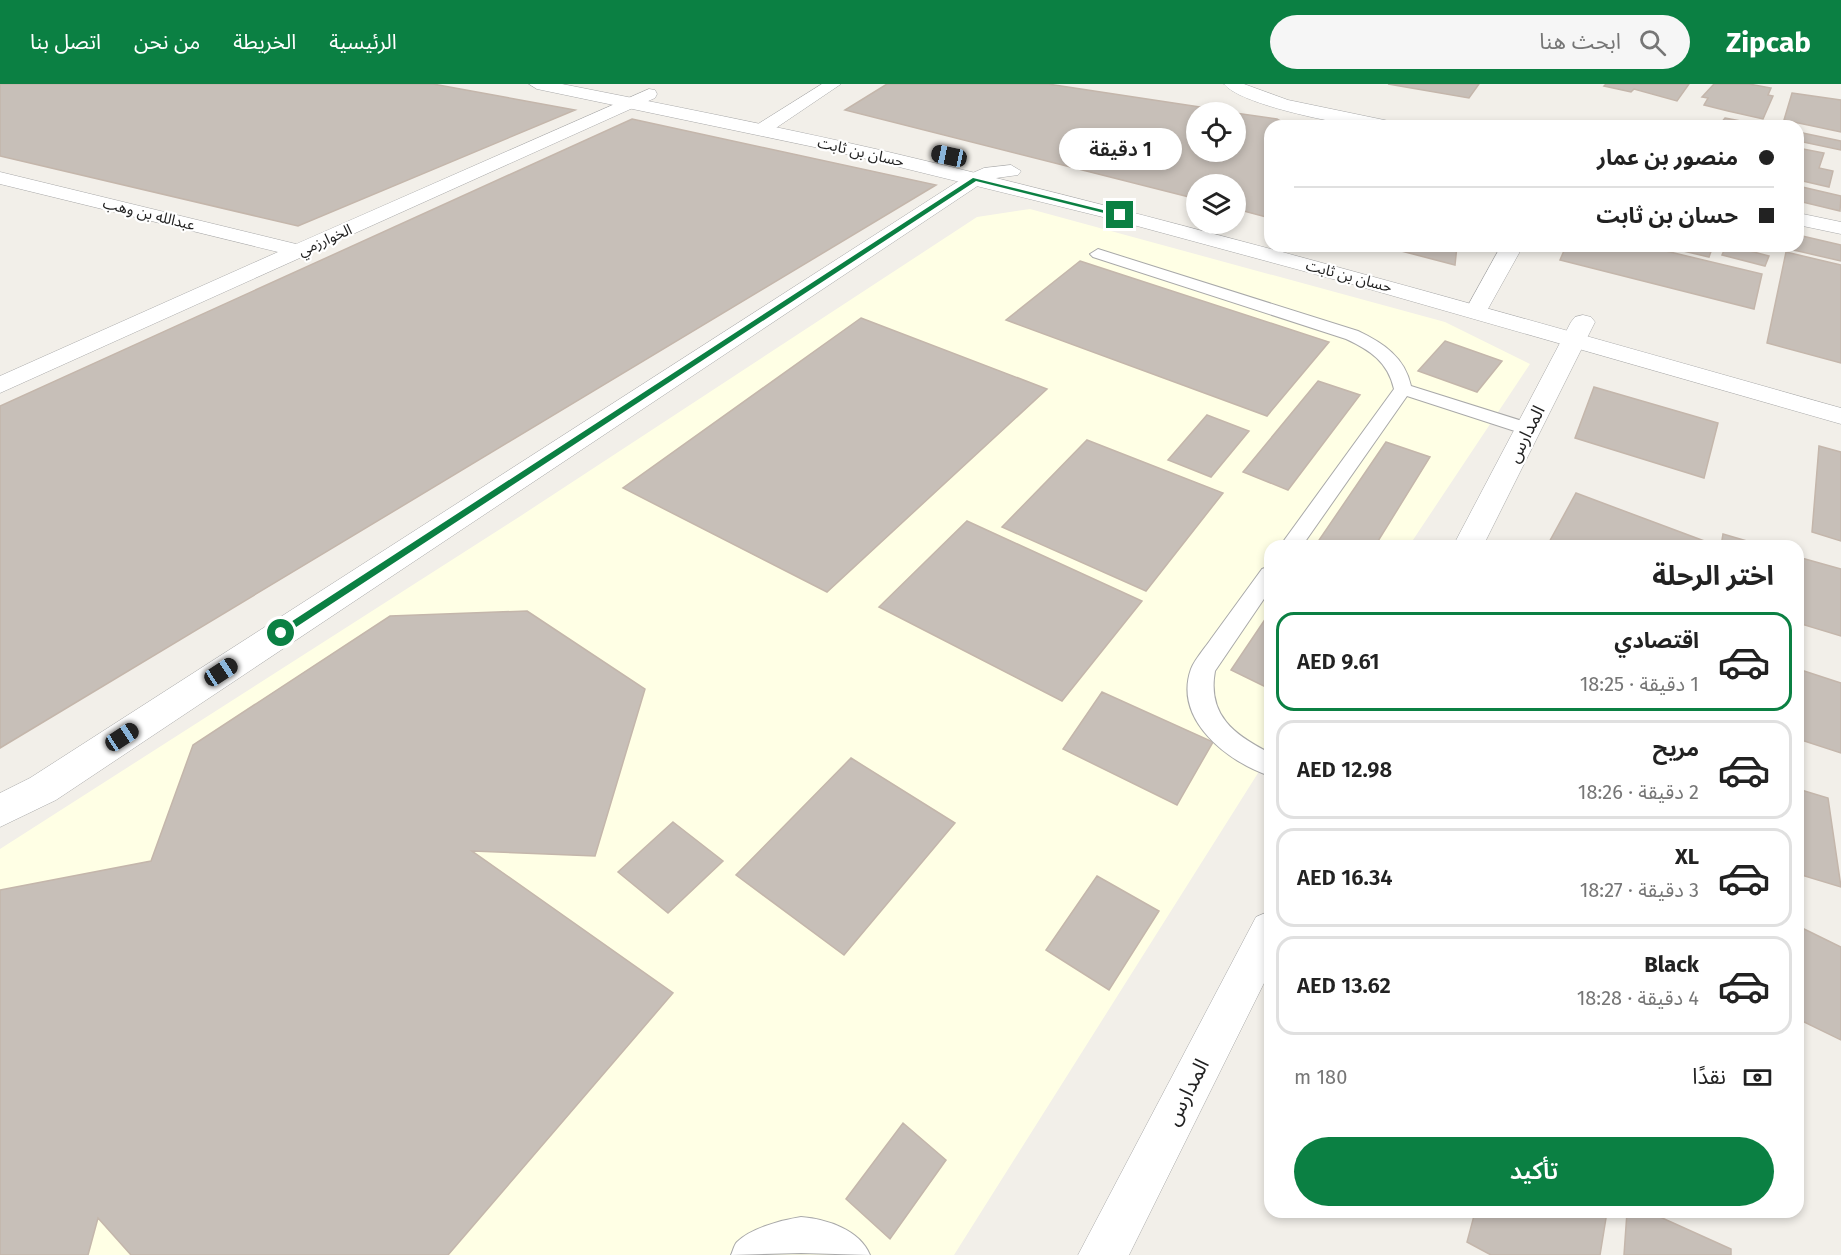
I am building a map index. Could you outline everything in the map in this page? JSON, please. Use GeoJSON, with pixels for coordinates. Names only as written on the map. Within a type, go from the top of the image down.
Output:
{"type":"FeatureCollection","features":[{"type":"Feature","properties":{"kind":"street","name":"حسان بن ثابت"},"geometry":{"type":"LineString","coordinates":[[537,84],[640,98],[1011,171],[1186,216]]}},
{"type":"Feature","properties":{"kind":"street","name":"حسان بن ثابت"},"geometry":{"type":"LineString","coordinates":[[599,84],[640,98]]}},
{"type":"Feature","properties":{"kind":"street"},"geometry":{"type":"LineString","coordinates":[[770,124],[833,84]]}},
{"type":"Feature","properties":{"kind":"street"},"geometry":{"type":"LineString","coordinates":[[1232,84],[1251,95],[1276,102],[1361,120]]}},
{"type":"Feature","properties":{"kind":"street","name":"الخوارزمي"},"geometry":{"type":"LineString","coordinates":[[0,385],[640,98]]}},
{"type":"Feature","properties":{"kind":"street","name":"حسان بن ثابت"},"geometry":{"type":"LineString","coordinates":[[770,124],[975,179],[1264,249]]}},
{"type":"Feature","properties":{"kind":"street"},"geometry":{"type":"LineString","coordinates":[[0,811],[43,789],[975,179],[990,173],[1011,171]]}},
{"type":"Feature","properties":{"kind":"street","name":"عبدالله بن وهب"},"geometry":{"type":"LineString","coordinates":[[0,178],[298,252]]}},
{"type":"Feature","properties":{"kind":"street"},"geometry":{"type":"LineString","coordinates":[[1804,220],[1841,228]]}},
{"type":"Feature","properties":{"kind":"street"},"geometry":{"type":"LineString","coordinates":[[1246,232],[1264,236]]}},
{"type":"Feature","properties":{"kind":"street","name":"حسان بن ثابت"},"geometry":{"type":"LineString","coordinates":[[1276,252],[1482,302]]}},
{"type":"Feature","properties":{"kind":"street","name":"حسان بن ثابت"},"geometry":{"type":"LineString","coordinates":[[1321,252],[1579,331],[1841,416]]}},
{"type":"Feature","properties":{"kind":"street"},"geometry":{"type":"LineString","coordinates":[[1482,302],[1509,252]]}},
{"type":"Feature","properties":{"kind":"street","name":"حسان بن ثابت"},"geometry":{"type":"LineString","coordinates":[[1579,331],[1841,393]]}},
{"type":"Feature","properties":{"kind":"street","name":"المدارس"},"geometry":{"type":"LineString","coordinates":[[1471,540],[1579,331]]}},
{"type":"Feature","properties":{"kind":"street","name":"المدارس"},"geometry":{"type":"LineString","coordinates":[[1103,1255],[1264,942]]}},
{"type":"Feature","properties":{"kind":"lane"},"geometry":{"type":"LineString","coordinates":[[1098,254],[1352,335],[1374,346],[1391,359],[1401,374],[1403,389],[1295,540]]}},
{"type":"Feature","properties":{"kind":"lane"},"geometry":{"type":"LineString","coordinates":[[1403,389],[1528,429]]}},
{"type":"Feature","properties":{"kind":"lane"},"geometry":{"type":"LineString","coordinates":[[1264,583],[1203,669],[1198,685],[1200,703],[1216,728],[1224,737],[1264,761]]}},
{"type":"Feature","properties":{"kind":"lane"},"geometry":{"type":"LineString","coordinates":[[749,1255],[773,1241],[809,1233],[841,1247],[852,1255]]}},
{"type":"Feature","properties":{"kind":"shaded area"},"geometry":{"type":"Polygon","coordinates":[[[1030,209],[1445,322],[1530,364],[1413,540],[1264,540],[1264,764],[954,1255],[0,1255],[0,849],[519,517],[977,217],[1030,209]]]}},
{"type":"Feature","properties":{"kind":"building"},"geometry":{"type":"Polygon","coordinates":[[[0,84],[433,84],[575,110],[298,226],[0,156],[0,84]]]}},
{"type":"Feature","properties":{"kind":"building"},"geometry":{"type":"Polygon","coordinates":[[[887,84],[1048,84],[1186,105],[1186,162],[1246,162],[1246,114],[1279,120],[1264,120],[1264,216],[1246,212],[1246,174],[1186,174],[1186,196],[845,110],[887,84]]]}},
{"type":"Feature","properties":{"kind":"building"},"geometry":{"type":"Polygon","coordinates":[[[1388,84],[1479,84],[1469,98],[1388,84]]]}},
{"type":"Feature","properties":{"kind":"building"},"geometry":{"type":"Polygon","coordinates":[[[1606,84],[1689,84],[1677,101],[1634,89],[1631,92],[1604,86],[1606,84]]]}},
{"type":"Feature","properties":{"kind":"building"},"geometry":{"type":"Polygon","coordinates":[[[1714,84],[1749,84],[1771,88],[1768,95],[1773,96],[1763,119],[1704,105],[1708,98],[1702,97],[1714,84]]]}},
{"type":"Feature","properties":{"kind":"building"},"geometry":{"type":"Polygon","coordinates":[[[1792,93],[1841,100],[1841,132],[1804,124],[1804,120],[1784,120],[1792,93]]]}},
{"type":"Feature","properties":{"kind":"building"},"geometry":{"type":"Polygon","coordinates":[[[632,119],[936,185],[0,748],[0,406],[632,119]]]}},
{"type":"Feature","properties":{"kind":"building"},"geometry":{"type":"Polygon","coordinates":[[[1804,133],[1841,141],[1841,150],[1804,142],[1804,133]]]}},
{"type":"Feature","properties":{"kind":"building"},"geometry":{"type":"Polygon","coordinates":[[[1804,149],[1824,153],[1819,168],[1833,171],[1829,187],[1804,181],[1804,149]]]}},
{"type":"Feature","properties":{"kind":"building"},"geometry":{"type":"Polygon","coordinates":[[[1804,187],[1841,196],[1840,211],[1804,202],[1804,187]]]}},
{"type":"Feature","properties":{"kind":"building"},"geometry":{"type":"Polygon","coordinates":[[[1804,236],[1841,245],[1841,261],[1802,252],[1804,252],[1804,236]]]}},
{"type":"Feature","properties":{"kind":"building"},"geometry":{"type":"Polygon","coordinates":[[[1405,252],[1456,252],[1455,265],[1405,252]]]}},
{"type":"Feature","properties":{"kind":"building"},"geometry":{"type":"Polygon","coordinates":[[[1563,252],[1670,252],[1762,274],[1754,309],[1560,260],[1563,252]]]}},
{"type":"Feature","properties":{"kind":"building"},"geometry":{"type":"Polygon","coordinates":[[[1688,252],[1711,252],[1709,257],[1688,252]]]}},
{"type":"Feature","properties":{"kind":"building"},"geometry":{"type":"Polygon","coordinates":[[[1723,252],[1754,252],[1769,256],[1765,266],[1722,255],[1723,252]]]}},
{"type":"Feature","properties":{"kind":"building"},"geometry":{"type":"Polygon","coordinates":[[[1786,252],[1841,265],[1841,363],[1767,343],[1786,252]]]}},
{"type":"Feature","properties":{"kind":"building"},"geometry":{"type":"Polygon","coordinates":[[[1080,261],[1329,342],[1267,416],[1006,320],[1080,261]]]}},
{"type":"Feature","properties":{"kind":"building"},"geometry":{"type":"Polygon","coordinates":[[[861,318],[1047,389],[827,592],[623,488],[861,318]]]}},
{"type":"Feature","properties":{"kind":"building"},"geometry":{"type":"Polygon","coordinates":[[[1445,341],[1502,361],[1477,392],[1418,371],[1445,341]]]}},
{"type":"Feature","properties":{"kind":"building"},"geometry":{"type":"Polygon","coordinates":[[[1318,381],[1360,395],[1288,490],[1243,472],[1318,381]]]}},
{"type":"Feature","properties":{"kind":"building"},"geometry":{"type":"Polygon","coordinates":[[[1594,387],[1718,423],[1704,478],[1575,438],[1594,387]]]}},
{"type":"Feature","properties":{"kind":"building"},"geometry":{"type":"Polygon","coordinates":[[[1207,415],[1249,431],[1211,477],[1168,460],[1207,415]]]}},
{"type":"Feature","properties":{"kind":"building"},"geometry":{"type":"Polygon","coordinates":[[[1087,440],[1223,493],[1146,591],[1002,527],[1087,440]]]}},
{"type":"Feature","properties":{"kind":"building"},"geometry":{"type":"Polygon","coordinates":[[[1386,442],[1430,457],[1379,540],[1319,540],[1386,442]]]}},
{"type":"Feature","properties":{"kind":"building"},"geometry":{"type":"Polygon","coordinates":[[[1819,446],[1841,452],[1841,541],[1812,532],[1819,446]]]}},
{"type":"Feature","properties":{"kind":"building"},"geometry":{"type":"Polygon","coordinates":[[[1576,493],[1702,540],[1550,540],[1576,493]]]}},
{"type":"Feature","properties":{"kind":"building"},"geometry":{"type":"Polygon","coordinates":[[[967,521],[1142,601],[1062,701],[879,607],[967,521]]]}},
{"type":"Feature","properties":{"kind":"building"},"geometry":{"type":"Polygon","coordinates":[[[1723,534],[1744,540],[1722,540],[1723,534]]]}},
{"type":"Feature","properties":{"kind":"building"},"geometry":{"type":"Polygon","coordinates":[[[1804,559],[1841,569],[1841,636],[1804,625],[1804,559]]]}},
{"type":"Feature","properties":{"kind":"building"},"geometry":{"type":"Polygon","coordinates":[[[527,611],[645,689],[595,856],[472,851],[673,993],[448,1255],[131,1255],[98,1218],[88,1255],[0,1255],[0,890],[151,861],[193,745],[390,616],[527,611]]]}},
{"type":"Feature","properties":{"kind":"building"},"geometry":{"type":"Polygon","coordinates":[[[1264,621],[1264,686],[1231,670],[1264,621]]]}},
{"type":"Feature","properties":{"kind":"building"},"geometry":{"type":"Polygon","coordinates":[[[1804,671],[1841,683],[1841,753],[1804,741],[1804,671]]]}},
{"type":"Feature","properties":{"kind":"building"},"geometry":{"type":"Polygon","coordinates":[[[1102,692],[1213,742],[1177,805],[1063,749],[1102,692]]]}},
{"type":"Feature","properties":{"kind":"building"},"geometry":{"type":"Polygon","coordinates":[[[851,758],[955,823],[844,955],[736,875],[851,758]]]}},
{"type":"Feature","properties":{"kind":"building"},"geometry":{"type":"Polygon","coordinates":[[[1804,791],[1828,798],[1841,887],[1804,876],[1804,791]]]}},
{"type":"Feature","properties":{"kind":"building"},"geometry":{"type":"Polygon","coordinates":[[[673,822],[723,861],[668,913],[618,872],[673,822]]]}},
{"type":"Feature","properties":{"kind":"building"},"geometry":{"type":"Polygon","coordinates":[[[1097,876],[1159,911],[1109,990],[1046,950],[1097,876]]]}},
{"type":"Feature","properties":{"kind":"building"},"geometry":{"type":"Polygon","coordinates":[[[1804,929],[1841,947],[1841,1040],[1804,1022],[1804,929]]]}},
{"type":"Feature","properties":{"kind":"building"},"geometry":{"type":"Polygon","coordinates":[[[903,1123],[946,1160],[890,1239],[846,1199],[903,1123]]]}},
{"type":"Feature","properties":{"kind":"building"},"geometry":{"type":"Polygon","coordinates":[[[1473,1218],[1606,1218],[1600,1255],[1491,1255],[1467,1242],[1473,1218]]]}},
{"type":"Feature","properties":{"kind":"building"},"geometry":{"type":"Polygon","coordinates":[[[1627,1218],[1662,1218],[1731,1249],[1731,1255],[1624,1255],[1627,1218]]]}},
{"type":"Feature","properties":{"kind":"route"},"geometry":{"type":"LineString","coordinates":[[281,633],[975,179],[1120,215]]}}]}
